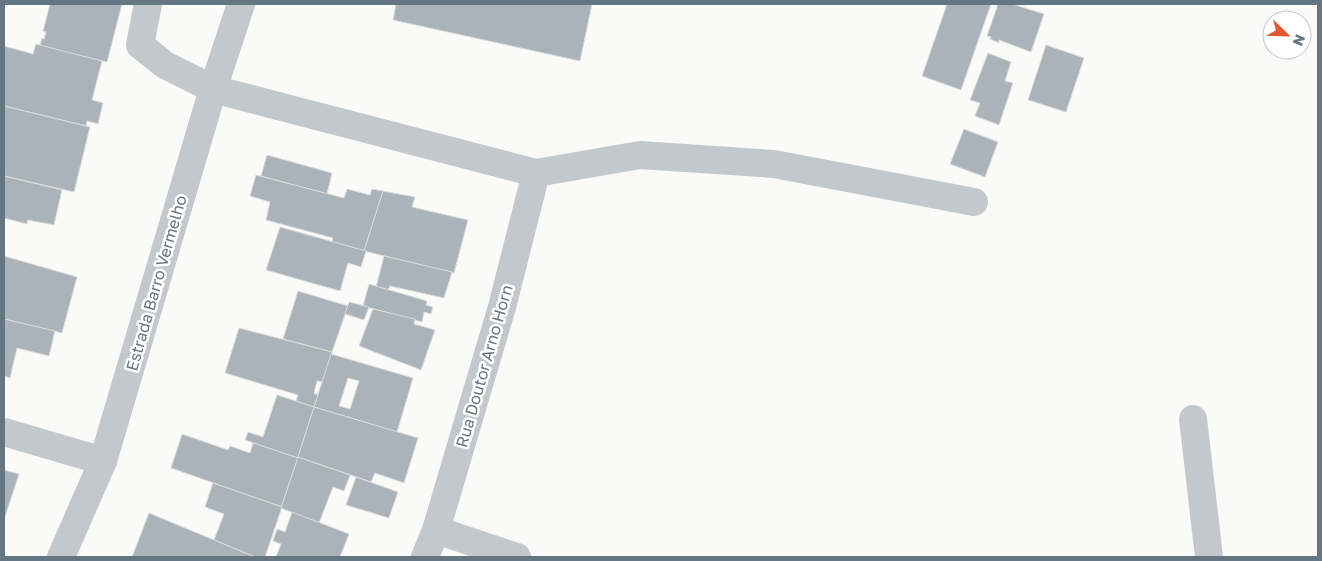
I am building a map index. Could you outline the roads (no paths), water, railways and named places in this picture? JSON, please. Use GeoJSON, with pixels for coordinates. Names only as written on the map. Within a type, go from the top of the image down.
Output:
{"type":"FeatureCollection","features":[{"type":"Feature","properties":{"kind":"street"},"geometry":{"type":"LineString","coordinates":[[148,4],[140,46],[165,65],[213,89],[536,172],[640,155],[774,164],[974,202]]}},
{"type":"Feature","properties":{"kind":"street","name":"Estrada Barro Vermelho"},"geometry":{"type":"LineString","coordinates":[[61,557],[103,461],[213,89],[241,4]]}},
{"type":"Feature","properties":{"kind":"street","name":"Rua Doutor Arno Horn"},"geometry":{"type":"LineString","coordinates":[[425,557],[436,530],[502,307],[536,172]]}},
{"type":"Feature","properties":{"kind":"street"},"geometry":{"type":"LineString","coordinates":[[1193,419],[1209,557]]}},
{"type":"Feature","properties":{"kind":"street"},"geometry":{"type":"LineString","coordinates":[[4,432],[103,461]]}},
{"type":"Feature","properties":{"kind":"street"},"geometry":{"type":"LineString","coordinates":[[436,530],[517,557]]}}]}
